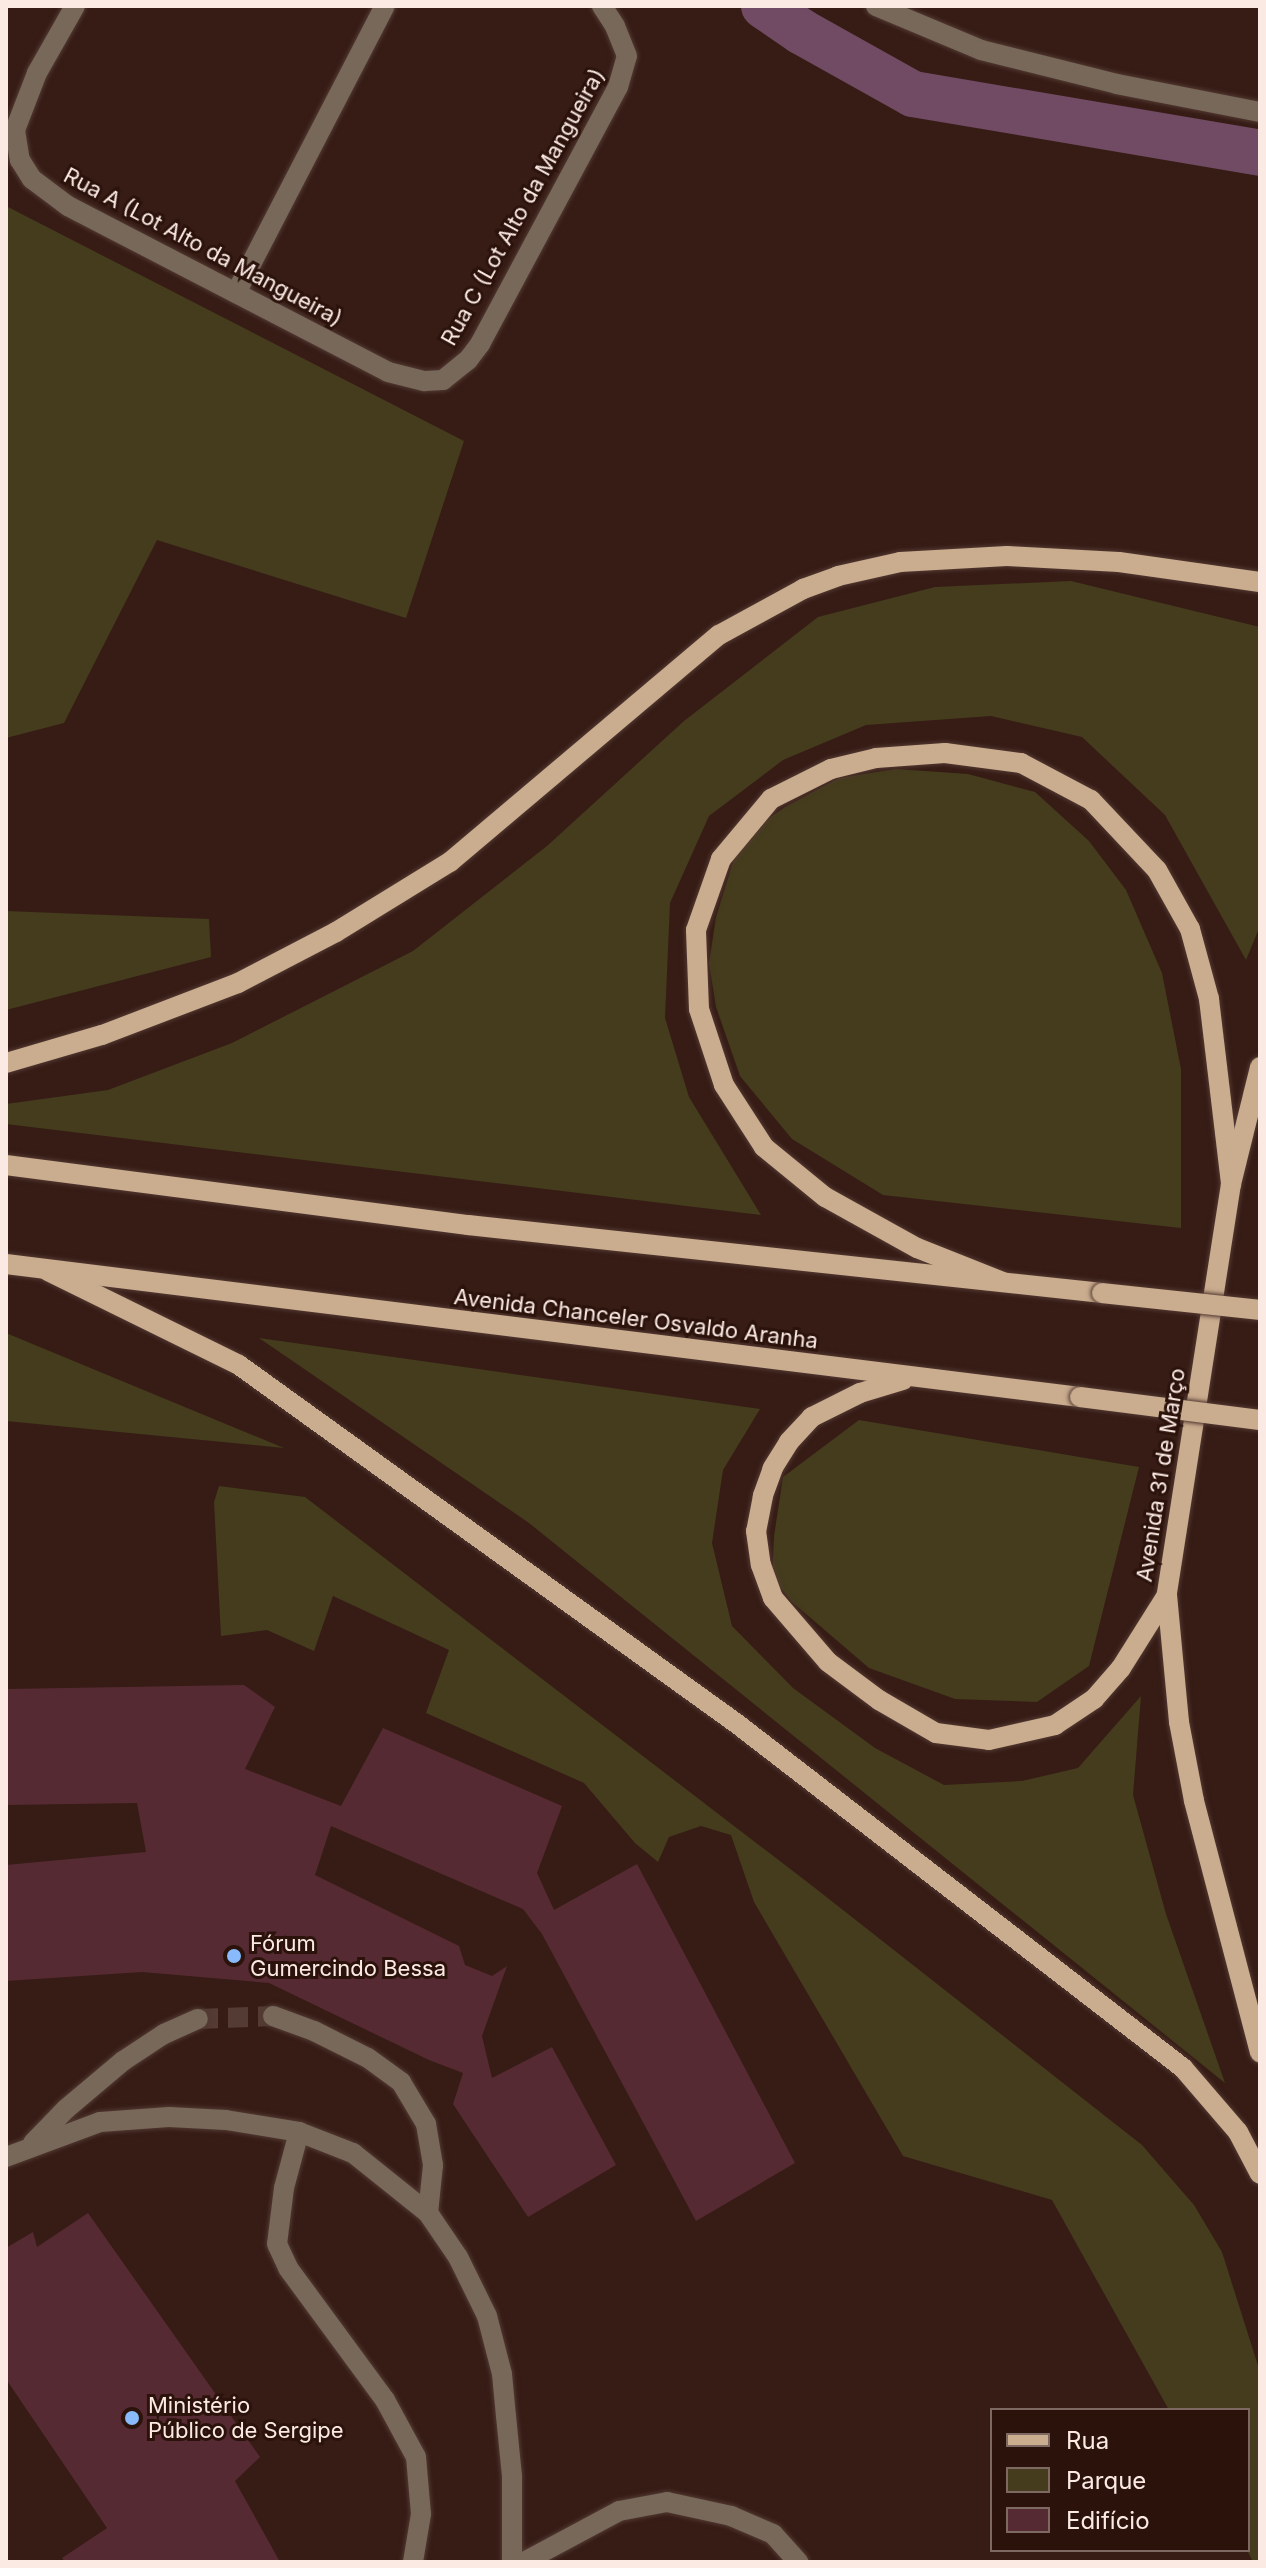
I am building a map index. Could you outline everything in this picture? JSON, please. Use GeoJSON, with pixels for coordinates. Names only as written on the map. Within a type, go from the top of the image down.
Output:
{"type":"FeatureCollection","features":[{"type":"Feature","properties":{"kind":"main road"},"geometry":{"type":"LineString","coordinates":[[6,1063],[102,1035],[238,983],[336,932],[450,862],[719,635],[803,589],[838,576],[900,562],[1007,556],[1119,562],[1260,582]]}},
{"type":"Feature","properties":{"kind":"main road"},"geometry":{"type":"LineString","coordinates":[[1003,1282],[917,1248],[825,1197],[764,1147],[724,1085],[699,1009],[696,930],[721,859],[771,799],[831,769],[876,758],[945,753],[1021,763],[1091,800],[1157,870],[1190,929],[1209,999],[1231,1184]]}},
{"type":"Feature","properties":{"kind":"main road"},"geometry":{"type":"LineString","coordinates":[[1231,1184],[1260,1067]]}},
{"type":"Feature","properties":{"kind":"main road"},"geometry":{"type":"LineString","coordinates":[[6,1165],[468,1225],[1260,1310]]}},
{"type":"Feature","properties":{"kind":"main road","name":"Avenida 31 de Março"},"geometry":{"type":"LineString","coordinates":[[1231,1184],[1167,1595],[1179,1722],[1194,1801],[1260,2053]]}},
{"type":"Feature","properties":{"kind":"main road","name":"Avenida Chanceler Osvaldo Aranha"},"geometry":{"type":"LineString","coordinates":[[6,1264],[1260,1420]]}},
{"type":"Feature","properties":{"kind":"main road"},"geometry":{"type":"LineString","coordinates":[[48,1271],[239,1365],[736,1723],[1183,2068],[1238,2132],[1260,2174]]}},
{"type":"Feature","properties":{"kind":"main road"},"geometry":{"type":"LineString","coordinates":[[910,1378],[860,1393],[812,1417],[789,1442],[773,1468],[763,1496],[756,1531],[761,1565],[773,1598],[828,1662],[879,1700],[936,1733],[989,1740],[1055,1725],[1094,1699],[1121,1668],[1167,1595]]}},
{"type":"Feature","properties":{"kind":"street","name":"Rua A (Lot Alto da Mangueira)"},"geometry":{"type":"LineString","coordinates":[[75,6],[27,94],[15,130],[17,151],[26,172],[68,206],[388,372],[414,380],[443,380]]}},
{"type":"Feature","properties":{"kind":"street"},"geometry":{"type":"LineString","coordinates":[[236,293],[385,6]]}},
{"type":"Feature","properties":{"kind":"street","name":"Rua C (Lot Alto da Mangueira)"},"geometry":{"type":"LineString","coordinates":[[443,380],[468,360],[480,344],[623,76],[627,56],[615,26],[602,6]]}},
{"type":"Feature","properties":{"kind":"street"},"geometry":{"type":"LineString","coordinates":[[876,6],[981,50],[1117,84],[1260,112]]}},
{"type":"Feature","properties":{"kind":"street"},"geometry":{"type":"LineString","coordinates":[[273,2016],[354,2051],[401,2082],[426,2124],[433,2165],[428,2213]]}},
{"type":"Feature","properties":{"kind":"street"},"geometry":{"type":"LineString","coordinates":[[30,2146],[66,2109],[123,2061],[164,2034],[198,2019]]}},
{"type":"Feature","properties":{"kind":"street"},"geometry":{"type":"LineString","coordinates":[[6,2157],[100,2122],[169,2117],[226,2120],[299,2132],[353,2153],[428,2213],[458,2257],[487,2316],[502,2374],[512,2476],[512,2562]]}},
{"type":"Feature","properties":{"kind":"street"},"geometry":{"type":"LineString","coordinates":[[299,2132],[284,2188],[277,2244],[288,2268],[385,2400],[416,2457],[421,2514],[413,2562]]}},
{"type":"Feature","properties":{"kind":"street"},"geometry":{"type":"LineString","coordinates":[[524,2562],[619,2511],[667,2502],[731,2516],[773,2534],[798,2562]]}},
{"type":"Feature","properties":{"kind":"green space"},"geometry":{"type":"Polygon","coordinates":[[[6,206],[464,441],[406,618],[157,540],[64,723],[6,738],[6,206]]]}},
{"type":"Feature","properties":{"kind":"green space"},"geometry":{"type":"Polygon","coordinates":[[[1071,581],[1260,627],[1260,926],[1246,960],[1165,815],[1082,737],[991,716],[866,725],[783,760],[709,816],[670,903],[665,1018],[689,1097],[761,1215],[6,1124],[6,1104],[108,1090],[232,1043],[413,951],[547,846],[684,721],[818,617],[935,587],[1071,581]]]}},
{"type":"Feature","properties":{"kind":"green space"},"geometry":{"type":"Polygon","coordinates":[[[896,769],[968,774],[1035,792],[1089,841],[1126,890],[1162,973],[1181,1069],[1181,1228],[883,1195],[792,1139],[740,1076],[716,1007],[709,963],[716,917],[734,859],[754,829],[785,807],[839,778],[896,769]]]}},
{"type":"Feature","properties":{"kind":"green space"},"geometry":{"type":"Polygon","coordinates":[[[6,911],[209,919],[211,957],[6,1010],[6,911]]]}},
{"type":"Feature","properties":{"kind":"green space"},"geometry":{"type":"Polygon","coordinates":[[[6,1333],[284,1448],[6,1421],[6,1333]]]}},
{"type":"Feature","properties":{"kind":"green space"},"geometry":{"type":"Polygon","coordinates":[[[259,1338],[760,1409],[723,1470],[712,1543],[732,1626],[793,1688],[875,1748],[944,1785],[1022,1781],[1078,1768],[1141,1696],[1133,1795],[1166,1914],[1225,2083],[529,1523],[259,1338]]]}},
{"type":"Feature","properties":{"kind":"green space"},"geometry":{"type":"Polygon","coordinates":[[[859,1420],[1139,1467],[1089,1666],[1037,1702],[955,1699],[869,1668],[792,1602],[772,1577],[774,1536],[783,1477],[859,1420]]]}},
{"type":"Feature","properties":{"kind":"green space"},"geometry":{"type":"Polygon","coordinates":[[[219,1486],[305,1497],[815,1888],[1142,2145],[1194,2205],[1222,2252],[1260,2372],[1260,2562],[1253,2562],[1248,2552],[1250,2408],[1168,2408],[1052,2200],[903,2156],[754,1902],[731,1835],[701,1826],[669,1837],[658,1862],[635,1843],[584,1783],[426,1713],[449,1650],[333,1596],[314,1651],[267,1630],[221,1636],[214,1502],[219,1486]]]}},
{"type":"Feature","properties":{"kind":"building","name":"Fórum Gumercindo Bessa"},"geometry":{"type":"Polygon","coordinates":[[[244,1685],[275,1707],[245,1769],[341,1806],[383,1728],[562,1806],[537,1873],[554,1910],[637,1864],[795,2163],[696,2221],[542,1934],[523,1909],[331,1826],[315,1875],[459,1946],[465,1965],[492,1976],[507,1966],[482,2036],[492,2078],[552,2047],[616,2165],[528,2217],[453,2104],[463,2073],[429,2060],[269,1983],[142,1972],[6,1981],[6,1865],[146,1852],[137,1803],[6,1805],[6,1689],[244,1685]]]}},
{"type":"Feature","properties":{"kind":"building","name":"Ministério Público de Sergipe"},"geometry":{"type":"Polygon","coordinates":[[[88,2213],[260,2457],[235,2481],[280,2562],[65,2562],[62,2558],[107,2528],[6,2379],[6,2248],[33,2232],[37,2247],[88,2213]]]}},
{"type":"Feature","properties":{"kind":"waterway"},"geometry":{"type":"LineString","coordinates":[[764,6],[802,32],[913,94],[1260,153]]}},
{"type":"Feature","properties":{"kind":"tunnel"},"geometry":{"type":"LineString","coordinates":[[198,2019],[273,2016]]}},
{"type":"Feature","properties":{"kind":"place","name":"Fórum Gumercindo Bessa"},"geometry":{"type":"Point","coordinates":[234,1956]}},
{"type":"Feature","properties":{"kind":"place","name":"Ministério Público de Sergipe"},"geometry":{"type":"Point","coordinates":[132,2418]}}]}
